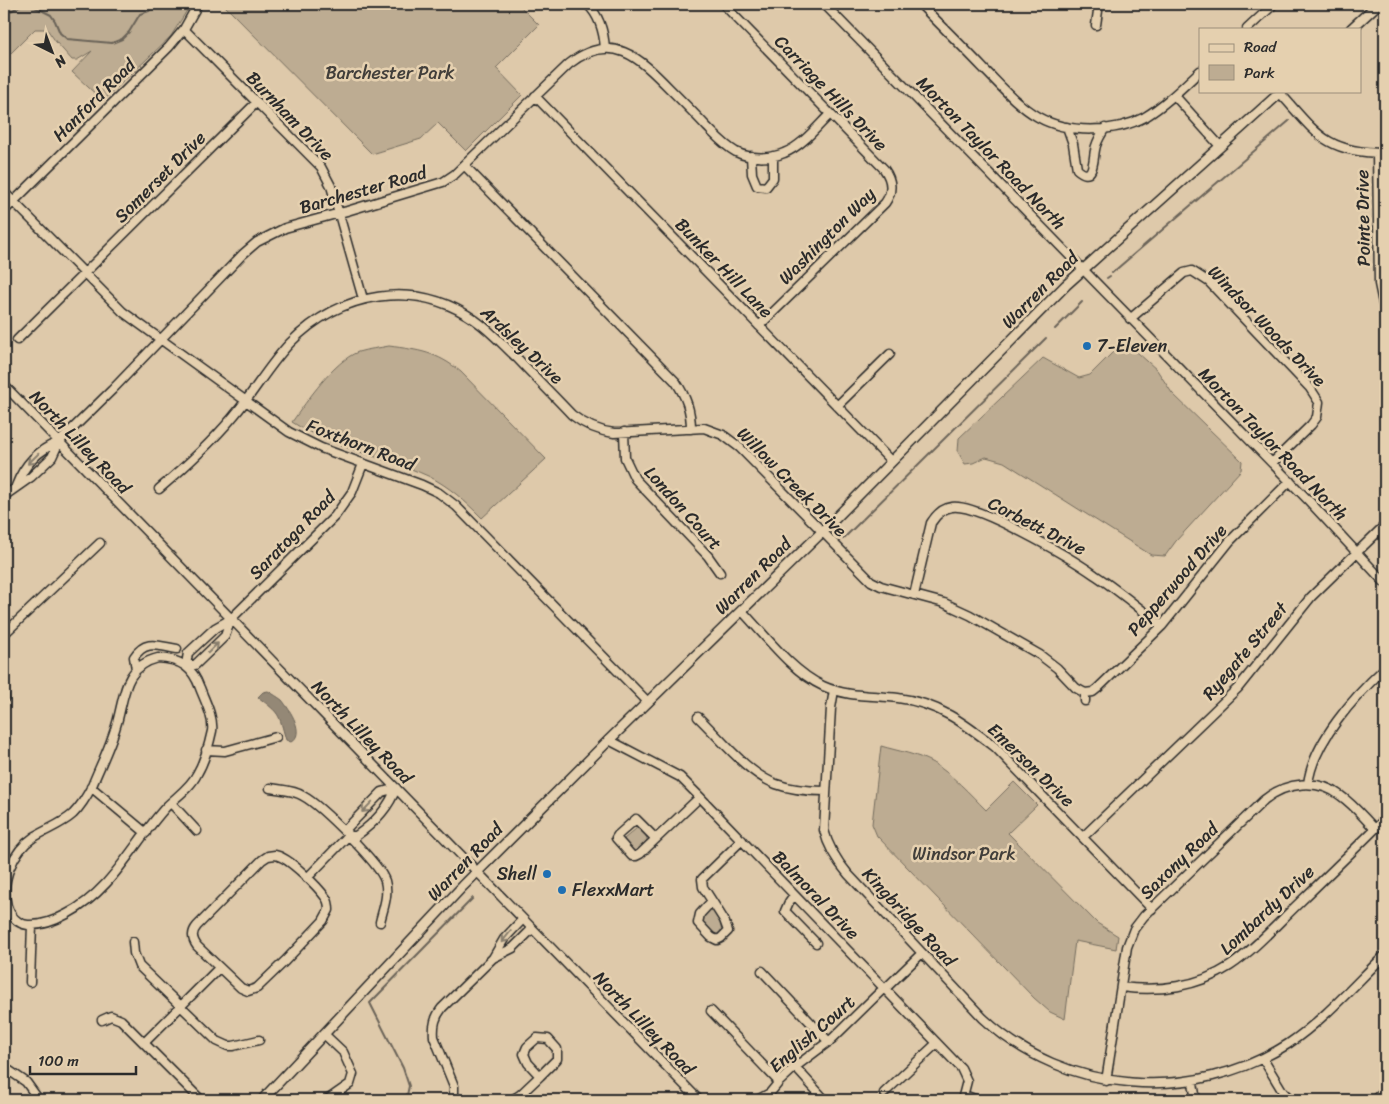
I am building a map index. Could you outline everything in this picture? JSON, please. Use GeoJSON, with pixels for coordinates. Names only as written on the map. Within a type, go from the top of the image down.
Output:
{"type":"FeatureCollection","features":[{"type":"Feature","properties":{"kind":"main road"},"geometry":{"type":"LineString","coordinates":[[1352,28],[1378,4]]}},
{"type":"Feature","properties":{"kind":"main road","name":"Warren Road"},"geometry":{"type":"LineString","coordinates":[[262,1100],[477,872],[822,532],[1082,270],[1281,92]]}},
{"type":"Feature","properties":{"kind":"street","name":"Hanford Road"},"geometry":{"type":"LineString","coordinates":[[4,211],[169,46],[184,29],[198,4]]}},
{"type":"Feature","properties":{"kind":"street"},"geometry":{"type":"LineString","coordinates":[[587,4],[597,17],[602,28],[605,49]]}},
{"type":"Feature","properties":{"kind":"street","name":"Carriage Hills Drive"},"geometry":{"type":"LineString","coordinates":[[723,4],[884,169],[889,177],[891,186]]}},
{"type":"Feature","properties":{"kind":"street","name":"Morton Taylor Road North"},"geometry":{"type":"LineString","coordinates":[[824,4],[1290,481],[1385,583]]}},
{"type":"Feature","properties":{"kind":"street"},"geometry":{"type":"LineString","coordinates":[[920,4],[930,8],[1020,105],[1040,118],[1067,127],[1115,128],[1138,120],[1159,108],[1199,72]]}},
{"type":"Feature","properties":{"kind":"street"},"geometry":{"type":"LineString","coordinates":[[1096,25],[1100,4]]}},
{"type":"Feature","properties":{"kind":"street"},"geometry":{"type":"LineString","coordinates":[[1248,28],[1274,4]]}},
{"type":"Feature","properties":{"kind":"street","name":"Burnham Drive"},"geometry":{"type":"LineString","coordinates":[[184,29],[321,168],[332,186],[363,299]]}},
{"type":"Feature","properties":{"kind":"street","name":"Barchester Road"},"geometry":{"type":"LineString","coordinates":[[4,496],[16,486],[31,478],[52,457],[59,442],[243,254],[257,242],[285,228],[340,214],[436,185],[451,177],[575,59],[591,52],[605,49],[625,52],[642,61],[720,140],[736,152],[750,156],[773,156],[793,148],[830,114]]}},
{"type":"Feature","properties":{"kind":"street"},"geometry":{"type":"LineString","coordinates":[[1281,92],[1314,130],[1329,142],[1352,152],[1381,153]]}},
{"type":"Feature","properties":{"kind":"street"},"geometry":{"type":"LineString","coordinates":[[1174,95],[1220,146]]}},
{"type":"Feature","properties":{"kind":"street","name":"Bunker Hill Lane"},"geometry":{"type":"LineString","coordinates":[[535,96],[891,461]]}},
{"type":"Feature","properties":{"kind":"street","name":"Somerset Drive"},"geometry":{"type":"LineString","coordinates":[[17,340],[257,102]]}},
{"type":"Feature","properties":{"kind":"street"},"geometry":{"type":"LineString","coordinates":[[1067,127],[1073,144],[1077,169],[1086,173],[1094,166],[1097,144],[1105,128]]}},
{"type":"Feature","properties":{"kind":"street","name":"Pointe Drive"},"geometry":{"type":"LineString","coordinates":[[1381,153],[1382,250],[1379,284],[1385,313]]}},
{"type":"Feature","properties":{"kind":"street"},"geometry":{"type":"LineString","coordinates":[[750,156],[752,174],[757,186],[766,187],[773,178],[773,156]]}},
{"type":"Feature","properties":{"kind":"street"},"geometry":{"type":"LineString","coordinates":[[464,165],[676,382],[688,404],[691,428]]}},
{"type":"Feature","properties":{"kind":"street","name":"Washington Way"},"geometry":{"type":"LineString","coordinates":[[759,326],[885,203],[890,194],[891,186]]}},
{"type":"Feature","properties":{"kind":"street","name":"Foxthorn Road"},"geometry":{"type":"LineString","coordinates":[[4,192],[123,312],[246,401],[303,440],[422,485],[438,493],[456,506],[648,702]]}},
{"type":"Feature","properties":{"kind":"street","name":"Windsor Woods Drive"},"geometry":{"type":"LineString","coordinates":[[1130,319],[1184,273],[1192,270],[1209,282],[1310,388],[1320,402],[1317,417],[1311,425],[1272,463]]}},
{"type":"Feature","properties":{"kind":"street","name":"Ardsley Drive"},"geometry":{"type":"LineString","coordinates":[[159,488],[179,472],[222,430],[277,358],[302,332],[333,310],[363,299],[389,295],[413,296],[436,301],[458,310],[475,320],[492,333],[579,421],[600,431],[614,433],[691,428]]}},
{"type":"Feature","properties":{"kind":"street"},"geometry":{"type":"LineString","coordinates":[[837,406],[890,354]]}},
{"type":"Feature","properties":{"kind":"street","name":"North Lilley Road"},"geometry":{"type":"LineString","coordinates":[[4,385],[699,1100]]}},
{"type":"Feature","properties":{"kind":"street","name":"Willow Creek Drive"},"geometry":{"type":"LineString","coordinates":[[691,428],[704,428],[733,441],[871,581],[881,586],[957,608],[1040,655],[1085,697]]}},
{"type":"Feature","properties":{"kind":"street","name":"London Court"},"geometry":{"type":"LineString","coordinates":[[624,432],[625,458],[635,478],[708,556],[720,573]]}},
{"type":"Feature","properties":{"kind":"street"},"geometry":{"type":"LineString","coordinates":[[16,486],[23,469],[46,446],[59,442]]}},
{"type":"Feature","properties":{"kind":"street","name":"Saratoga Road"},"geometry":{"type":"LineString","coordinates":[[231,619],[335,516],[352,492],[363,464]]}},
{"type":"Feature","properties":{"kind":"street","name":"Pepperwood Drive"},"geometry":{"type":"LineString","coordinates":[[1085,697],[1098,688],[1162,626],[1230,540],[1290,481]]}},
{"type":"Feature","properties":{"kind":"street","name":"Corbett Drive"},"geometry":{"type":"LineString","coordinates":[[914,595],[931,523],[937,514],[943,510],[959,507],[1000,521],[1085,568],[1162,626]]}},
{"type":"Feature","properties":{"kind":"street","name":"Ryegate Street"},"geometry":{"type":"LineString","coordinates":[[1083,837],[1238,688],[1311,597],[1385,524]]}},
{"type":"Feature","properties":{"kind":"street"},"geometry":{"type":"LineString","coordinates":[[4,634],[100,542]]}},
{"type":"Feature","properties":{"kind":"street","name":"Emerson Drive"},"geometry":{"type":"LineString","coordinates":[[742,611],[799,670],[816,683],[854,695],[913,700],[948,713],[995,746],[1152,909]]}},
{"type":"Feature","properties":{"kind":"street"},"geometry":{"type":"LineString","coordinates":[[186,665],[188,653],[215,628],[231,619]]}},
{"type":"Feature","properties":{"kind":"street"},"geometry":{"type":"LineString","coordinates":[[186,665],[195,665],[225,636],[231,619]]}},
{"type":"Feature","properties":{"kind":"street"},"geometry":{"type":"LineString","coordinates":[[136,670],[134,657],[140,648],[147,645],[177,649]]}},
{"type":"Feature","properties":{"kind":"street"},"geometry":{"type":"LineString","coordinates":[[158,658],[180,662],[186,665],[195,676],[213,724],[206,750],[195,778],[171,803],[114,876],[96,894],[66,915],[47,922],[32,925],[23,924],[9,912],[4,899],[6,876],[18,853],[33,838],[72,814],[85,799],[117,725],[125,686],[136,670],[143,664],[158,658]]}},
{"type":"Feature","properties":{"kind":"street"},"geometry":{"type":"LineString","coordinates":[[1308,784],[1312,764],[1342,714],[1362,690],[1385,668]]}},
{"type":"Feature","properties":{"kind":"street","name":"Kingbridge Road"},"geometry":{"type":"LineString","coordinates":[[834,690],[825,791],[824,830],[826,841],[835,858],[993,1027],[1039,1056],[1072,1072],[1106,1081],[1148,1086],[1193,1083],[1228,1074],[1263,1059],[1305,1031],[1385,955]]}},
{"type":"Feature","properties":{"kind":"street"},"geometry":{"type":"LineString","coordinates":[[4,694],[4,699]]}},
{"type":"Feature","properties":{"kind":"street"},"geometry":{"type":"LineString","coordinates":[[698,717],[744,762],[768,781],[789,788],[825,791]]}},
{"type":"Feature","properties":{"kind":"street"},"geometry":{"type":"LineString","coordinates":[[206,750],[225,751],[276,737]]}},
{"type":"Feature","properties":{"kind":"street","name":"Balmoral Drive"},"geometry":{"type":"LineString","coordinates":[[609,740],[672,772],[700,796],[794,895],[886,987],[964,1071],[967,1081],[963,1098]]}},
{"type":"Feature","properties":{"kind":"street","name":"Saxony Road"},"geometry":{"type":"LineString","coordinates":[[1106,1081],[1127,947],[1138,923],[1271,795],[1289,787],[1308,784],[1324,787],[1340,795],[1375,829]]}},
{"type":"Feature","properties":{"kind":"street"},"geometry":{"type":"LineString","coordinates":[[91,787],[146,833]]}},
{"type":"Feature","properties":{"kind":"street"},"geometry":{"type":"LineString","coordinates":[[270,788],[291,791],[303,796],[348,836],[378,868],[385,882],[386,900],[380,922]]}},
{"type":"Feature","properties":{"kind":"street"},"geometry":{"type":"LineString","coordinates":[[307,878],[348,836],[348,828],[382,792],[396,788]]}},
{"type":"Feature","properties":{"kind":"street"},"geometry":{"type":"LineString","coordinates":[[348,836],[356,836],[363,832],[391,802],[396,788]]}},
{"type":"Feature","properties":{"kind":"street"},"geometry":{"type":"LineString","coordinates":[[656,839],[636,819],[616,838],[632,856],[636,856],[656,839],[700,796]]}},
{"type":"Feature","properties":{"kind":"street"},"geometry":{"type":"LineString","coordinates":[[171,803],[197,831]]}},
{"type":"Feature","properties":{"kind":"street","name":"Lombardy Drive"},"geometry":{"type":"LineString","coordinates":[[1121,987],[1136,989],[1177,987],[1204,979],[1230,966],[1258,942],[1385,819]]}},
{"type":"Feature","properties":{"kind":"street"},"geometry":{"type":"LineString","coordinates":[[712,900],[700,914],[698,922],[717,940],[728,930],[724,920],[712,900],[703,888],[702,879],[742,840]]}},
{"type":"Feature","properties":{"kind":"street"},"geometry":{"type":"LineString","coordinates":[[275,855],[284,857],[307,878],[328,902],[328,914],[323,922],[255,990],[243,990],[218,968],[194,942],[192,935],[196,926],[264,858],[275,855]]}},
{"type":"Feature","properties":{"kind":"street"},"geometry":{"type":"LineString","coordinates":[[794,895],[785,911],[816,944]]}},
{"type":"Feature","properties":{"kind":"street"},"geometry":{"type":"LineString","coordinates":[[454,1100],[454,1086],[434,1037],[434,1020],[442,1008],[493,958],[504,939],[523,919]]}},
{"type":"Feature","properties":{"kind":"street"},"geometry":{"type":"LineString","coordinates":[[30,982],[32,925]]}},
{"type":"Feature","properties":{"kind":"street"},"geometry":{"type":"LineString","coordinates":[[493,958],[513,948],[532,928]]}},
{"type":"Feature","properties":{"kind":"street"},"geometry":{"type":"LineString","coordinates":[[133,942],[134,953],[139,966],[213,1038],[222,1044],[233,1046],[259,1040]]}},
{"type":"Feature","properties":{"kind":"street","name":"English Court"},"geometry":{"type":"LineString","coordinates":[[763,1098],[795,1067],[830,1042],[922,953]]}},
{"type":"Feature","properties":{"kind":"street"},"geometry":{"type":"LineString","coordinates":[[144,1043],[218,968]]}},
{"type":"Feature","properties":{"kind":"street"},"geometry":{"type":"LineString","coordinates":[[762,971],[830,1042]]}},
{"type":"Feature","properties":{"kind":"street"},"geometry":{"type":"LineString","coordinates":[[711,1011],[779,1082]]}},
{"type":"Feature","properties":{"kind":"street"},"geometry":{"type":"LineString","coordinates":[[102,1020],[110,1016],[118,1018],[202,1100]]}},
{"type":"Feature","properties":{"kind":"street"},"geometry":{"type":"LineString","coordinates":[[324,1034],[343,1052],[353,1074],[350,1084],[327,1100]]}},
{"type":"Feature","properties":{"kind":"street"},"geometry":{"type":"LineString","coordinates":[[512,1100],[520,1095],[555,1062],[558,1056],[557,1049],[548,1039],[540,1038],[532,1042],[524,1050],[524,1054],[528,1063],[540,1076]]}},
{"type":"Feature","properties":{"kind":"street"},"geometry":{"type":"LineString","coordinates":[[884,1092],[937,1043]]}},
{"type":"Feature","properties":{"kind":"street"},"geometry":{"type":"LineString","coordinates":[[1263,1059],[1283,1092],[1291,1100]]}},
{"type":"Feature","properties":{"kind":"street"},"geometry":{"type":"LineString","coordinates":[[4,1067],[26,1082],[39,1100]]}},
{"type":"Feature","properties":{"kind":"street"},"geometry":{"type":"LineString","coordinates":[[795,1067],[825,1100]]}},
{"type":"Feature","properties":{"kind":"street"},"geometry":{"type":"LineString","coordinates":[[1193,1083],[1196,1100]]}},
{"type":"Feature","properties":{"kind":"street"},"geometry":{"type":"LineString","coordinates":[[1374,1100],[1385,1090]]}},
{"type":"Feature","properties":{"kind":"street"},"geometry":{"type":"LineString","coordinates":[[963,1098],[977,1100]]}},
{"type":"Feature","properties":{"kind":"green space"},"geometry":{"type":"Polygon","coordinates":[[[4,4],[191,4],[171,36],[103,101],[72,72],[92,51],[77,60],[72,60],[47,29],[35,29],[4,60],[4,4]]]}},
{"type":"Feature","properties":{"kind":"green space","name":"Barchester Park"},"geometry":{"type":"Polygon","coordinates":[[[223,4],[518,4],[539,25],[496,68],[522,95],[466,151],[438,123],[421,139],[372,154],[223,4]]]}},
{"type":"Feature","properties":{"kind":"green space"},"geometry":{"type":"Polygon","coordinates":[[[1121,344],[1128,344],[1157,370],[1172,393],[1242,461],[1241,470],[1176,541],[1165,556],[1151,555],[1004,462],[986,457],[973,463],[965,464],[958,452],[959,438],[1043,358],[1079,378],[1090,375],[1121,344]]]}},
{"type":"Feature","properties":{"kind":"green space"},"geometry":{"type":"Polygon","coordinates":[[[389,346],[427,353],[452,365],[546,459],[482,518],[450,489],[436,480],[411,469],[341,446],[292,422],[322,382],[340,364],[358,352],[389,346]]]}},
{"type":"Feature","properties":{"kind":"green space","name":"Windsor Park"},"geometry":{"type":"Polygon","coordinates":[[[881,746],[914,755],[933,763],[954,779],[986,810],[1014,782],[1037,805],[1008,833],[1097,923],[1118,936],[1116,949],[1075,941],[1065,1019],[1050,1012],[1034,998],[877,836],[872,824],[881,746]]]}},
{"type":"Feature","properties":{"kind":"green space"},"geometry":{"type":"Polygon","coordinates":[[[637,828],[644,832],[647,840],[638,850],[634,851],[626,844],[624,839],[637,828]]]}},
{"type":"Feature","properties":{"kind":"green space"},"geometry":{"type":"Polygon","coordinates":[[[711,909],[715,911],[720,923],[721,932],[719,935],[713,935],[701,922],[702,916],[711,909]]]}},
{"type":"Feature","properties":{"kind":"shaded area"},"geometry":{"type":"Polygon","coordinates":[[[268,691],[282,700],[295,722],[297,733],[291,742],[286,740],[278,715],[258,697],[263,692],[268,691]]]}},
{"type":"Feature","properties":{"kind":"waterway"},"geometry":{"type":"LineString","coordinates":[[4,11],[11,11],[23,4],[29,4],[51,15],[60,33],[67,39],[112,43],[122,39],[129,32],[140,14],[149,11],[156,4]]}},
{"type":"Feature","properties":{"kind":"waterway"},"geometry":{"type":"LineString","coordinates":[[1112,273],[1289,121]]}},
{"type":"Feature","properties":{"kind":"waterway"},"geometry":{"type":"LineString","coordinates":[[1055,329],[1082,302]]}},
{"type":"Feature","properties":{"kind":"waterway"},"geometry":{"type":"LineString","coordinates":[[843,539],[1046,338]]}},
{"type":"Feature","properties":{"kind":"waterway"},"geometry":{"type":"LineString","coordinates":[[406,1100],[409,1086],[403,1068],[370,1003],[473,898]]}},
{"type":"Feature","properties":{"kind":"place","name":"7-Eleven"},"geometry":{"type":"Point","coordinates":[1087,346]}},
{"type":"Feature","properties":{"kind":"place","name":"Shell"},"geometry":{"type":"Point","coordinates":[547,874]}},
{"type":"Feature","properties":{"kind":"place","name":"FlexxMart"},"geometry":{"type":"Point","coordinates":[562,890]}}]}
